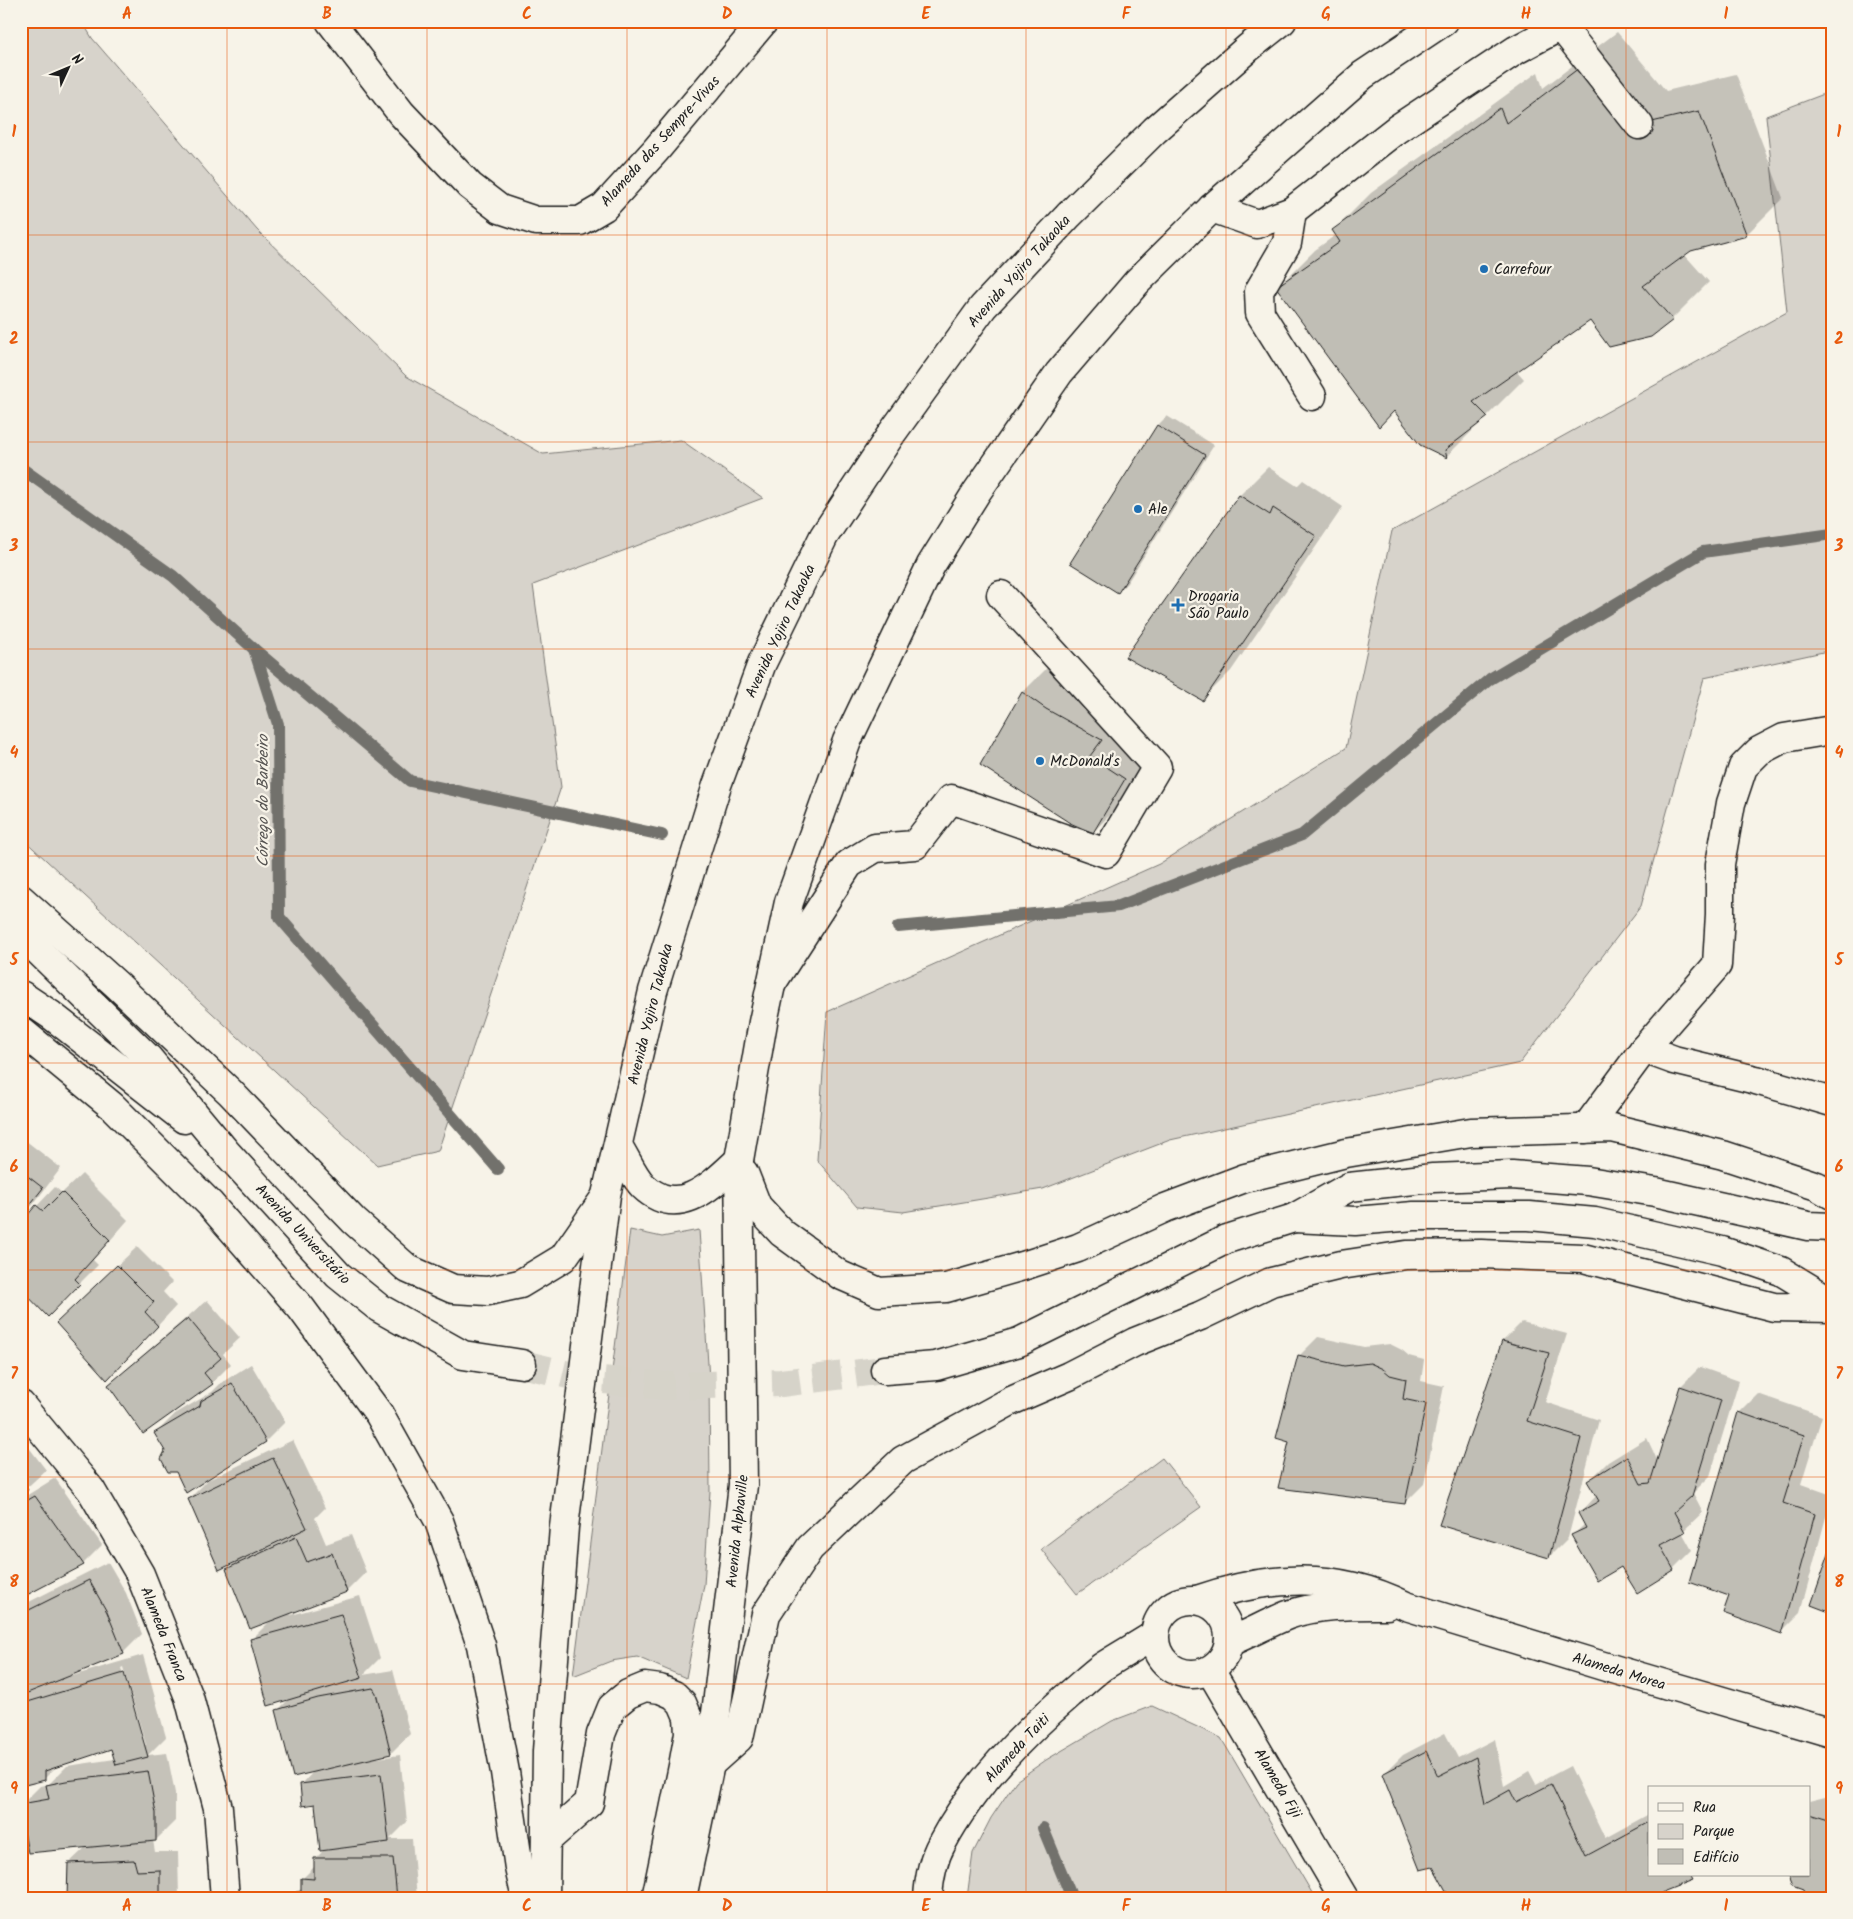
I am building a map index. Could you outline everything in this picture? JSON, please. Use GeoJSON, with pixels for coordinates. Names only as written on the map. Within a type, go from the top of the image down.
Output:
{"type":"FeatureCollection","features":[{"type":"Feature","properties":{"kind":"main road","name":"Alameda das Sempre-Vivas"},"geometry":{"type":"LineString","coordinates":[[330,21],[401,113],[470,186],[500,209],[536,221],[580,221],[604,207],[764,21]]}},
{"type":"Feature","properties":{"kind":"main road","name":"Avenida Yojiro Takaoka"},"geometry":{"type":"LineString","coordinates":[[546,1841],[547,1751],[564,1527],[606,1195],[653,991],[717,786],[762,663],[824,536],[892,432],[983,306],[1069,215],[1155,130],[1248,48],[1282,21]]}},
{"type":"Feature","properties":{"kind":"main road"},"geometry":{"type":"LineString","coordinates":[[1444,21],[1363,75],[1212,208],[1137,282],[1059,374],[976,493],[931,565],[847,741],[789,902],[771,984],[739,1160],[757,1206],[782,1233],[840,1275],[879,1292],[946,1288],[1023,1266],[1078,1248],[1165,1208],[1245,1178],[1346,1153],[1471,1132],[1612,1128],[1723,1154],[1817,1186],[1832,1195]]}},
{"type":"Feature","properties":{"kind":"main road"},"geometry":{"type":"LineString","coordinates":[[1212,208],[1257,224],[1292,211],[1397,129],[1516,50],[1562,23],[1639,126]]}},
{"type":"Feature","properties":{"kind":"main road"},"geometry":{"type":"LineString","coordinates":[[1292,211],[1287,242],[1259,291],[1260,313],[1312,396]]}},
{"type":"Feature","properties":{"kind":"main road"},"geometry":{"type":"LineString","coordinates":[[771,984],[849,864],[875,848],[915,845],[951,799],[1106,853],[1157,768],[1001,595]]}},
{"type":"Feature","properties":{"kind":"main road"},"geometry":{"type":"LineString","coordinates":[[1584,1129],[1644,1049],[1717,965],[1720,864],[1731,803],[1744,767],[1759,751],[1784,738],[1832,730]]}},
{"type":"Feature","properties":{"kind":"main road"},"geometry":{"type":"LineString","coordinates":[[21,899],[123,991],[230,1092],[354,1221],[408,1268],[453,1289],[488,1291],[520,1284],[563,1258],[606,1195]]}},
{"type":"Feature","properties":{"kind":"main road","name":"Avenida Universitário"},"geometry":{"type":"LineString","coordinates":[[21,934],[148,1058],[226,1152],[338,1275],[379,1308],[463,1354],[522,1364]]}},
{"type":"Feature","properties":{"kind":"main road","name":"Avenida Universitário"},"geometry":{"type":"LineString","coordinates":[[21,994],[51,1015],[226,1152]]}},
{"type":"Feature","properties":{"kind":"main road"},"geometry":{"type":"LineString","coordinates":[[21,1031],[112,1106],[210,1204],[301,1308],[380,1414],[439,1521],[481,1645],[505,1772],[519,1868],[526,1898]]}},
{"type":"Feature","properties":{"kind":"main road"},"geometry":{"type":"LineString","coordinates":[[1644,1049],[1674,1060],[1756,1080],[1832,1102]]}},
{"type":"Feature","properties":{"kind":"main road"},"geometry":{"type":"LineString","coordinates":[[618,1146],[643,1185],[660,1198],[682,1201],[703,1192],[739,1160]]}},
{"type":"Feature","properties":{"kind":"main road","name":"Avenida Alphaville"},"geometry":{"type":"LineString","coordinates":[[682,1898],[710,1764],[743,1484],[739,1160]]}},
{"type":"Feature","properties":{"kind":"main road"},"geometry":{"type":"LineString","coordinates":[[885,1370],[936,1366],[1019,1342],[1227,1239],[1294,1218],[1349,1187],[1432,1178],[1512,1175],[1588,1181],[1655,1192],[1808,1226],[1832,1228]]}},
{"type":"Feature","properties":{"kind":"main road"},"geometry":{"type":"LineString","coordinates":[[1294,1218],[1355,1221],[1414,1216],[1529,1216],[1595,1222],[1722,1251],[1781,1271],[1832,1302]]}},
{"type":"Feature","properties":{"kind":"main road"},"geometry":{"type":"LineString","coordinates":[[710,1764],[740,1738],[766,1614],[810,1548],[903,1460],[1011,1401],[1069,1376],[1135,1342],[1200,1316],[1271,1282],[1341,1265],[1406,1255],[1481,1254],[1583,1258],[1774,1307],[1832,1308]]}},
{"type":"Feature","properties":{"kind":"main road","name":"Alameda Franca"},"geometry":{"type":"LineString","coordinates":[[21,1405],[91,1490],[140,1574],[189,1697],[218,1808],[225,1898]]}},
{"type":"Feature","properties":{"kind":"main road","name":"Alameda Morea"},"geometry":{"type":"LineString","coordinates":[[1197,1600],[1228,1590],[1256,1584],[1291,1580],[1356,1586],[1385,1595],[1406,1606],[1832,1733]]}},
{"type":"Feature","properties":{"kind":"main road"},"geometry":{"type":"LineString","coordinates":[[1197,1600],[1209,1604],[1225,1620],[1229,1642],[1226,1653],[1220,1662],[1210,1670],[1200,1674],[1189,1674],[1168,1666],[1160,1657],[1154,1635],[1163,1613],[1173,1605],[1197,1600]]}},
{"type":"Feature","properties":{"kind":"main road","name":"Alameda Morea"},"geometry":{"type":"LineString","coordinates":[[1229,1642],[1288,1616],[1310,1609],[1340,1605],[1406,1606]]}},
{"type":"Feature","properties":{"kind":"main road","name":"Alameda Taiti"},"geometry":{"type":"LineString","coordinates":[[928,1898],[929,1882],[941,1845],[962,1810],[990,1774],[1016,1745],[1056,1706],[1101,1668],[1154,1635]]}},
{"type":"Feature","properties":{"kind":"main road","name":"Alameda Fiji"},"geometry":{"type":"LineString","coordinates":[[1210,1670],[1344,1898]]}},
{"type":"Feature","properties":{"kind":"main road"},"geometry":{"type":"LineString","coordinates":[[545,1898],[546,1841],[589,1803],[601,1734],[612,1708],[628,1694],[645,1687],[660,1689],[674,1695],[682,1703],[688,1717],[689,1733],[656,1898]]}},
{"type":"Feature","properties":{"kind":"green space"},"geometry":{"type":"Polygon","coordinates":[[[21,21],[82,21],[92,38],[257,230],[406,376],[543,454],[681,440],[763,498],[533,585],[561,787],[438,1151],[377,1165],[21,837],[21,21]]]}},
{"type":"Feature","properties":{"kind":"green space"},"geometry":{"type":"Polygon","coordinates":[[[1832,91],[1832,650],[1704,678],[1641,906],[1520,1063],[1170,1140],[1043,1189],[903,1212],[857,1207],[817,1160],[827,1012],[1159,864],[1346,748],[1392,531],[1787,312],[1766,116],[1832,91]]]}},
{"type":"Feature","properties":{"kind":"green space"},"geometry":{"type":"Polygon","coordinates":[[[630,1230],[662,1237],[699,1230],[709,1379],[710,1491],[704,1585],[686,1678],[637,1657],[611,1661],[573,1676],[630,1230]]]}},
{"type":"Feature","properties":{"kind":"green space"},"geometry":{"type":"Polygon","coordinates":[[[1162,1458],[1201,1507],[1077,1594],[1041,1549],[1162,1458]]]}},
{"type":"Feature","properties":{"kind":"green space"},"geometry":{"type":"Polygon","coordinates":[[[1152,1706],[1221,1738],[1315,1898],[967,1898],[973,1853],[991,1818],[1016,1781],[1046,1760],[1112,1721],[1152,1706]]]}},
{"type":"Feature","properties":{"kind":"building","name":"Carrefour"},"geometry":{"type":"Polygon","coordinates":[[[1579,68],[1639,125],[1699,111],[1747,236],[1691,251],[1643,286],[1673,320],[1651,337],[1609,347],[1590,321],[1473,402],[1488,417],[1445,450],[1447,458],[1420,445],[1394,411],[1379,427],[1276,287],[1340,242],[1332,230],[1500,108],[1506,123],[1579,68]]]}},
{"type":"Feature","properties":{"kind":"building","name":"Ale"},"geometry":{"type":"Polygon","coordinates":[[[1157,425],[1205,455],[1118,593],[1070,563],[1157,425]]]}},
{"type":"Feature","properties":{"kind":"building"},"geometry":{"type":"Polygon","coordinates":[[[1239,495],[1270,515],[1273,508],[1316,536],[1203,701],[1125,657],[1239,495]]]}},
{"type":"Feature","properties":{"kind":"building","name":"McDonald's"},"geometry":{"type":"Polygon","coordinates":[[[1022,692],[1046,709],[1102,740],[1090,756],[1125,779],[1093,833],[1070,823],[980,765],[1022,692]]]}},
{"type":"Feature","properties":{"kind":"building"},"geometry":{"type":"Polygon","coordinates":[[[21,1171],[43,1188],[21,1216],[21,1171]]]}},
{"type":"Feature","properties":{"kind":"building"},"geometry":{"type":"Polygon","coordinates":[[[62,1192],[110,1240],[75,1279],[80,1284],[48,1317],[21,1289],[21,1223],[36,1205],[43,1211],[62,1192]]]}},
{"type":"Feature","properties":{"kind":"building"},"geometry":{"type":"Polygon","coordinates":[[[117,1265],[154,1302],[145,1312],[158,1326],[107,1380],[56,1323],[117,1265]]]}},
{"type":"Feature","properties":{"kind":"building"},"geometry":{"type":"Polygon","coordinates":[[[188,1318],[221,1358],[204,1373],[213,1384],[143,1434],[108,1385],[188,1318]]]}},
{"type":"Feature","properties":{"kind":"building"},"geometry":{"type":"Polygon","coordinates":[[[1502,1341],[1549,1353],[1527,1421],[1581,1438],[1549,1558],[1439,1525],[1502,1341]]]}},
{"type":"Feature","properties":{"kind":"building"},"geometry":{"type":"Polygon","coordinates":[[[1298,1355],[1344,1366],[1370,1363],[1383,1369],[1390,1375],[1406,1379],[1403,1399],[1426,1404],[1405,1504],[1278,1488],[1289,1442],[1276,1438],[1298,1355]]]}},
{"type":"Feature","properties":{"kind":"building"},"geometry":{"type":"Polygon","coordinates":[[[232,1383],[266,1442],[186,1493],[176,1472],[168,1472],[161,1459],[165,1451],[154,1433],[200,1406],[201,1401],[232,1383]]]}},
{"type":"Feature","properties":{"kind":"building"},"geometry":{"type":"Polygon","coordinates":[[[1680,1386],[1721,1400],[1692,1496],[1674,1512],[1685,1532],[1660,1545],[1674,1570],[1637,1593],[1621,1567],[1597,1581],[1571,1535],[1586,1528],[1578,1513],[1599,1501],[1587,1481],[1627,1456],[1641,1484],[1650,1483],[1680,1386]]]}},
{"type":"Feature","properties":{"kind":"building"},"geometry":{"type":"Polygon","coordinates":[[[1738,1412],[1804,1435],[1783,1503],[1815,1514],[1782,1634],[1723,1613],[1729,1596],[1689,1582],[1738,1412]]]}},
{"type":"Feature","properties":{"kind":"building"},"geometry":{"type":"Polygon","coordinates":[[[273,1458],[307,1528],[219,1570],[188,1499],[273,1458]]]}},
{"type":"Feature","properties":{"kind":"building"},"geometry":{"type":"Polygon","coordinates":[[[21,1481],[28,1490],[21,1494],[21,1481]]]}},
{"type":"Feature","properties":{"kind":"building"},"geometry":{"type":"Polygon","coordinates":[[[35,1496],[84,1565],[21,1598],[21,1504],[35,1496]]]}},
{"type":"Feature","properties":{"kind":"building"},"geometry":{"type":"Polygon","coordinates":[[[296,1537],[307,1562],[332,1553],[347,1592],[250,1629],[226,1569],[296,1537]]]}},
{"type":"Feature","properties":{"kind":"building"},"geometry":{"type":"Polygon","coordinates":[[[1832,1544],[1832,1613],[1811,1605],[1832,1544]]]}},
{"type":"Feature","properties":{"kind":"building"},"geometry":{"type":"Polygon","coordinates":[[[89,1580],[107,1612],[124,1654],[25,1694],[21,1684],[21,1614],[89,1580]]]}},
{"type":"Feature","properties":{"kind":"building"},"geometry":{"type":"Polygon","coordinates":[[[341,1614],[362,1678],[268,1706],[250,1639],[341,1614]]]}},
{"type":"Feature","properties":{"kind":"building"},"geometry":{"type":"Polygon","coordinates":[[[124,1673],[148,1757],[116,1765],[111,1749],[45,1771],[45,1780],[21,1786],[21,1704],[124,1673]]]}},
{"type":"Feature","properties":{"kind":"building"},"geometry":{"type":"Polygon","coordinates":[[[373,1688],[376,1693],[391,1754],[293,1777],[276,1710],[318,1698],[373,1688]]]}},
{"type":"Feature","properties":{"kind":"building"},"geometry":{"type":"Polygon","coordinates":[[[1426,1751],[1438,1776],[1476,1757],[1485,1804],[1510,1790],[1516,1802],[1551,1784],[1586,1856],[1648,1823],[1648,1876],[1691,1876],[1693,1880],[1665,1891],[1657,1898],[1618,1898],[1615,1895],[1608,1898],[1551,1898],[1550,1895],[1544,1898],[1450,1898],[1433,1867],[1420,1870],[1382,1774],[1426,1751]]]}},
{"type":"Feature","properties":{"kind":"building"},"geometry":{"type":"Polygon","coordinates":[[[148,1771],[156,1813],[156,1841],[28,1853],[21,1804],[49,1799],[46,1785],[148,1771]]]}},
{"type":"Feature","properties":{"kind":"building"},"geometry":{"type":"Polygon","coordinates":[[[381,1774],[389,1842],[320,1851],[315,1804],[302,1806],[300,1784],[381,1774]]]}},
{"type":"Feature","properties":{"kind":"building"},"geometry":{"type":"Polygon","coordinates":[[[1810,1814],[1832,1821],[1832,1898],[1808,1898],[1804,1889],[1793,1885],[1789,1876],[1810,1876],[1810,1814]]]}},
{"type":"Feature","properties":{"kind":"building"},"geometry":{"type":"Polygon","coordinates":[[[314,1858],[393,1858],[397,1898],[296,1898],[296,1892],[301,1892],[301,1878],[314,1879],[314,1858]]]}},
{"type":"Feature","properties":{"kind":"building"},"geometry":{"type":"Polygon","coordinates":[[[134,1860],[137,1871],[160,1870],[160,1898],[67,1898],[68,1863],[134,1860]]]}},
{"type":"Feature","properties":{"kind":"waterway"},"geometry":{"type":"LineString","coordinates":[[21,468],[173,576],[254,649],[410,781],[662,835]]}},
{"type":"Feature","properties":{"kind":"waterway"},"geometry":{"type":"LineString","coordinates":[[898,927],[1119,906],[1302,835],[1490,679],[1703,552],[1832,534]]}},
{"type":"Feature","properties":{"kind":"waterway","name":"Córrego do Barbeiro"},"geometry":{"type":"LineString","coordinates":[[254,649],[278,724],[279,917],[498,1169]]}},
{"type":"Feature","properties":{"kind":"waterway","name":"Córrego do Barbeiro"},"geometry":{"type":"LineString","coordinates":[[1043,1828],[1072,1898]]}},
{"type":"Feature","properties":{"kind":"tunnel"},"geometry":{"type":"LineString","coordinates":[[522,1364],[582,1378],[667,1386],[781,1383],[885,1370]]}},
{"type":"Feature","properties":{"kind":"place","name":"Carrefour"},"geometry":{"type":"Point","coordinates":[1484,269]}},
{"type":"Feature","properties":{"kind":"place","name":"Ale"},"geometry":{"type":"Point","coordinates":[1138,509]}},
{"type":"Feature","properties":{"kind":"place","name":"Drogaria São Paulo"},"geometry":{"type":"Point","coordinates":[1178,605]}},
{"type":"Feature","properties":{"kind":"place","name":"McDonald's"},"geometry":{"type":"Point","coordinates":[1040,761]}}]}
